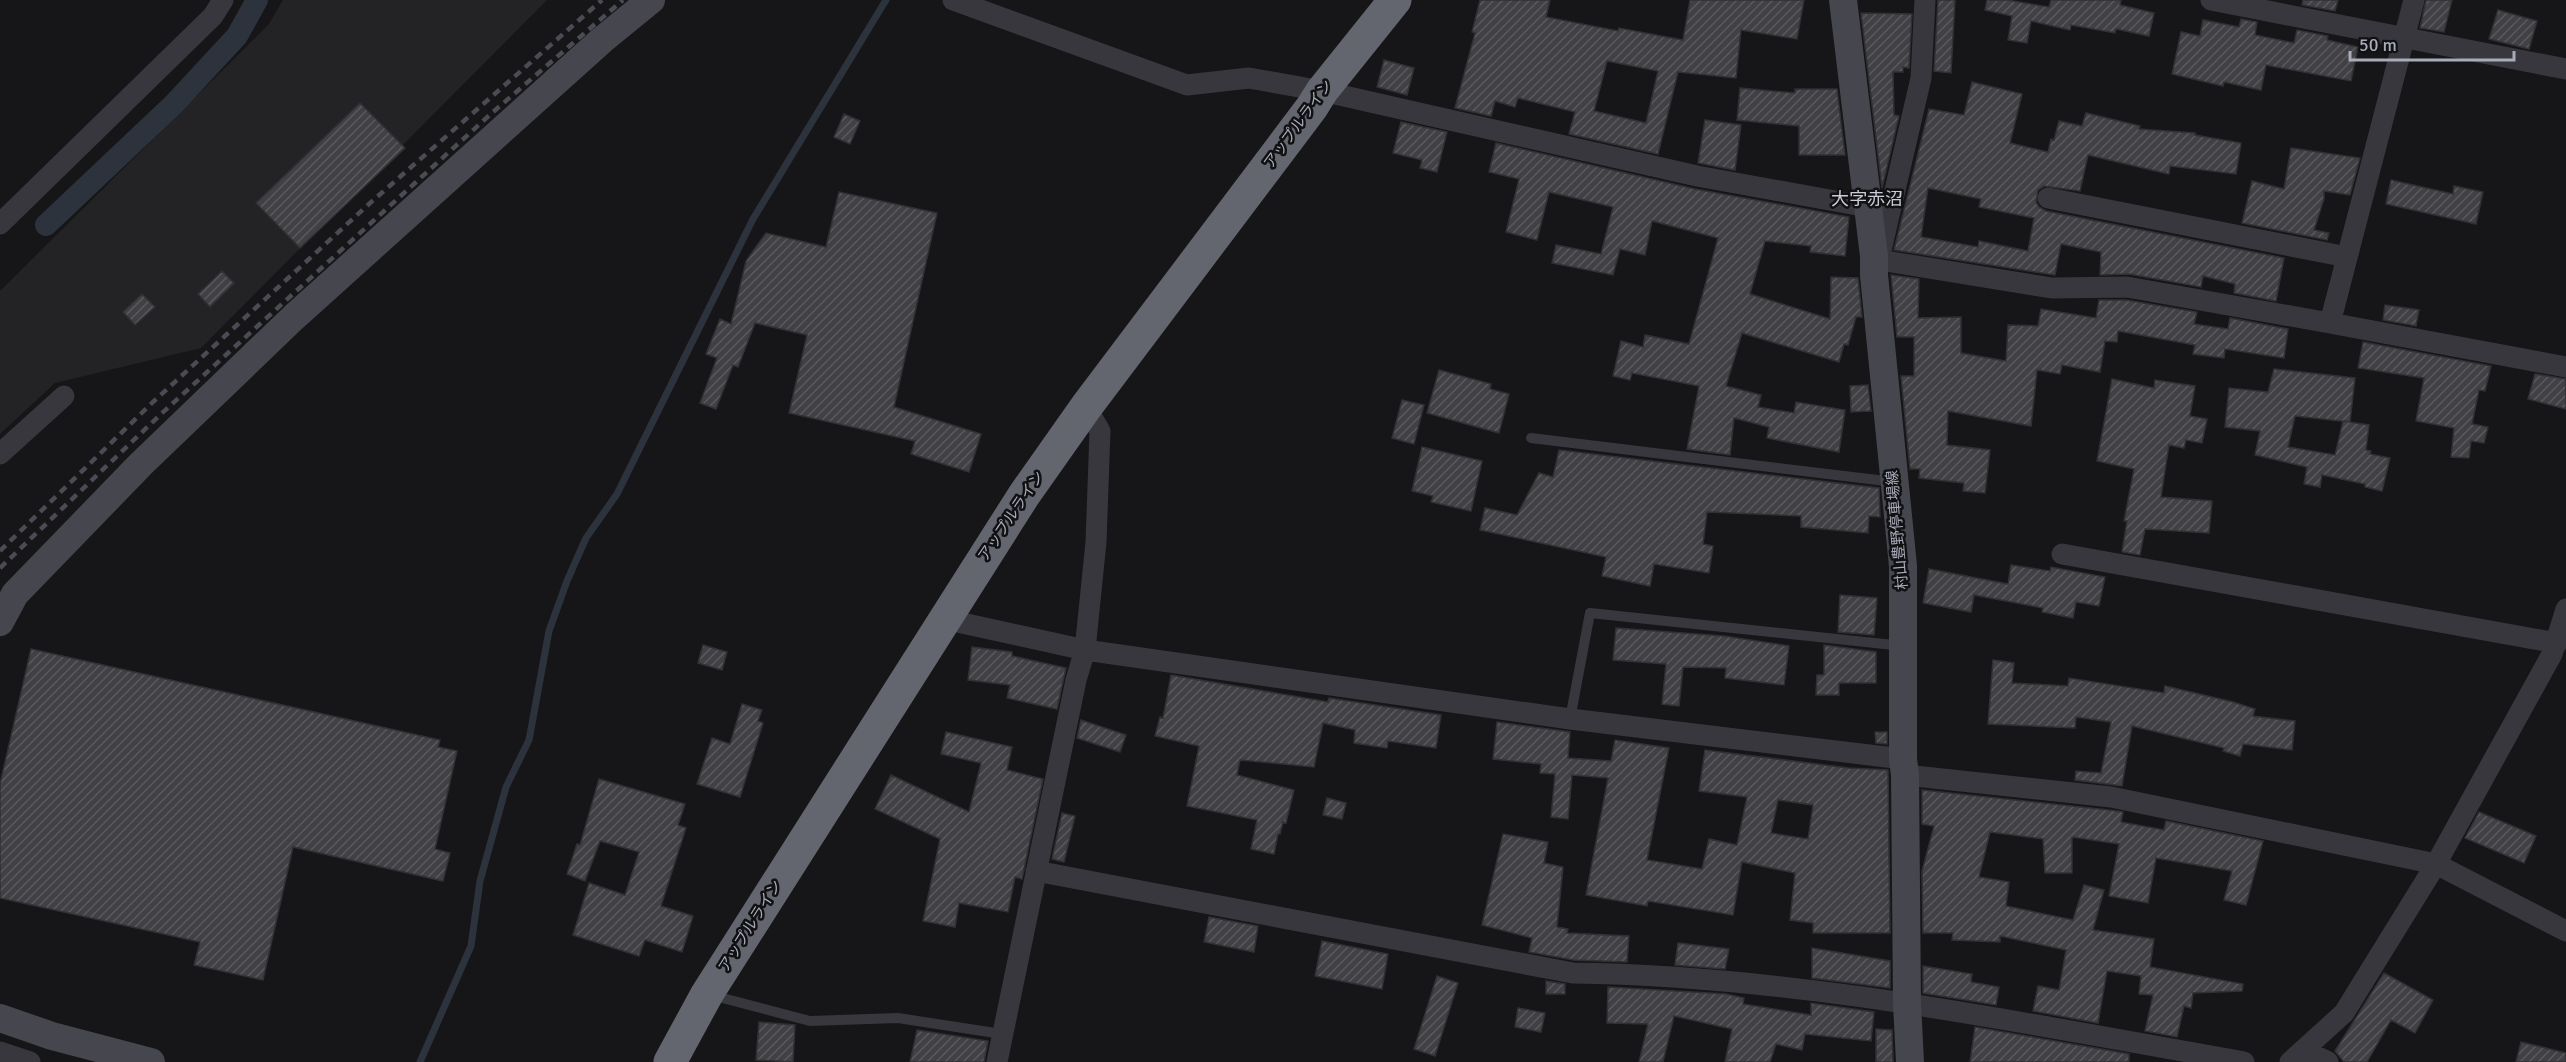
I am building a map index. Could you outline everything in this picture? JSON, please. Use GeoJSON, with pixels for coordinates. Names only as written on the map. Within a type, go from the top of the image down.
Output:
{"type":"FeatureCollection","features":[{"type":"Feature","properties":{"kind":"highway","name":"アップルライン"},"geometry":{"type":"LineString","coordinates":[[670,1062],[707,994],[1023,495],[1322,91],[1395,0]]}},
{"type":"Feature","properties":{"kind":"main road"},"geometry":{"type":"LineString","coordinates":[[0,622],[15,594],[141,464],[294,317],[593,48],[651,0]]}},
{"type":"Feature","properties":{"kind":"main road","name":"村山豊野停車場線"},"geometry":{"type":"LineString","coordinates":[[1843,0],[1877,267],[1903,566],[1907,1003],[1910,1062]]}},
{"type":"Feature","properties":{"kind":"main road"},"geometry":{"type":"LineString","coordinates":[[0,1018],[52,1036],[151,1062]]}},
{"type":"Feature","properties":{"kind":"street"},"geometry":{"type":"LineString","coordinates":[[0,224],[213,16],[223,0]]}},
{"type":"Feature","properties":{"kind":"street"},"geometry":{"type":"LineString","coordinates":[[953,0],[1186,86],[1249,78],[1322,91],[1697,176],[1868,207]]}},
{"type":"Feature","properties":{"kind":"street"},"geometry":{"type":"LineString","coordinates":[[1926,0],[1921,78],[1877,267],[2052,288],[2127,287],[2566,367]]}},
{"type":"Feature","properties":{"kind":"street"},"geometry":{"type":"LineString","coordinates":[[2211,0],[2566,69]]}},
{"type":"Feature","properties":{"kind":"street"},"geometry":{"type":"LineString","coordinates":[[2330,323],[2414,0]]}},
{"type":"Feature","properties":{"kind":"street"},"geometry":{"type":"LineString","coordinates":[[2048,198],[2347,257]]}},
{"type":"Feature","properties":{"kind":"street"},"geometry":{"type":"LineString","coordinates":[[0,454],[64,396]]}},
{"type":"Feature","properties":{"kind":"street"},"geometry":{"type":"LineString","coordinates":[[997,1062],[1076,680],[1085,650],[1096,542],[1100,431],[1086,407]]}},
{"type":"Feature","properties":{"kind":"street"},"geometry":{"type":"LineString","coordinates":[[2062,554],[2558,653]]}},
{"type":"Feature","properties":{"kind":"street"},"geometry":{"type":"LineString","coordinates":[[2297,1056],[2344,1013],[2436,864],[2558,653],[2566,609]]}},
{"type":"Feature","properties":{"kind":"street"},"geometry":{"type":"LineString","coordinates":[[944,619],[1085,650],[2111,797],[2436,864],[2566,931]]}},
{"type":"Feature","properties":{"kind":"street"},"geometry":{"type":"LineString","coordinates":[[1036,871],[1573,973],[1654,975],[1907,1003],[2244,1062]]}},
{"type":"Feature","properties":{"kind":"street"},"geometry":{"type":"LineString","coordinates":[[0,1052],[30,1062]]}},
{"type":"Feature","properties":{"kind":"street"},"geometry":{"type":"LineString","coordinates":[[2297,1056],[2328,1062]]}},
{"type":"Feature","properties":{"kind":"lane"},"geometry":{"type":"LineString","coordinates":[[1531,438],[1894,482]]}},
{"type":"Feature","properties":{"kind":"lane"},"geometry":{"type":"LineString","coordinates":[[1570,719],[1590,613],[1903,646]]}},
{"type":"Feature","properties":{"kind":"lane"},"geometry":{"type":"LineString","coordinates":[[707,994],[810,1021],[898,1018],[1002,1034]]}},
{"type":"Feature","properties":{"kind":"shaded area"},"geometry":{"type":"Polygon","coordinates":[[[283,0],[547,0],[201,348],[55,383],[0,434],[0,291],[269,24],[283,0]]]}},
{"type":"Feature","properties":{"kind":"building"},"geometry":{"type":"Polygon","coordinates":[[[1480,0],[1550,0],[1546,17],[1618,31],[1619,28],[1683,40],[1690,0],[1804,0],[1797,39],[1741,30],[1736,78],[1678,72],[1658,154],[1569,134],[1575,112],[1518,98],[1515,107],[1495,101],[1491,116],[1455,108],[1475,33],[1472,32],[1480,0]],[[1607,61],[1594,111],[1646,123],[1658,71],[1607,61]]]}},
{"type":"Feature","properties":{"kind":"building"},"geometry":{"type":"Polygon","coordinates":[[[1938,0],[1955,0],[1951,73],[1934,71],[1938,0]]]}},
{"type":"Feature","properties":{"kind":"building"},"geometry":{"type":"Polygon","coordinates":[[[1987,0],[2007,0],[2049,7],[2051,0],[2121,0],[2120,5],[2154,13],[2149,36],[2116,29],[2115,33],[2071,25],[2070,30],[2031,21],[2027,43],[2008,40],[2012,16],[1985,10],[1987,0]]]}},
{"type":"Feature","properties":{"kind":"building"},"geometry":{"type":"Polygon","coordinates":[[[2303,0],[2338,0],[2335,11],[2302,5],[2303,0]]]}},
{"type":"Feature","properties":{"kind":"building"},"geometry":{"type":"Polygon","coordinates":[[[2426,0],[2452,0],[2444,32],[2420,28],[2426,0]]]}},
{"type":"Feature","properties":{"kind":"building"},"geometry":{"type":"Polygon","coordinates":[[[2498,10],[2537,21],[2529,49],[2489,39],[2498,10]]]}},
{"type":"Feature","properties":{"kind":"building"},"geometry":{"type":"Polygon","coordinates":[[[1861,13],[1912,14],[1909,68],[1903,67],[1903,72],[1893,72],[1894,115],[1899,116],[1882,188],[1861,13]]]}},
{"type":"Feature","properties":{"kind":"building"},"geometry":{"type":"Polygon","coordinates":[[[2241,19],[2257,22],[2255,35],[2294,43],[2297,30],[2328,36],[2327,40],[2358,47],[2351,81],[2266,65],[2261,90],[2224,82],[2223,86],[2172,74],[2181,32],[2200,36],[2203,20],[2239,27],[2241,19]]]}},
{"type":"Feature","properties":{"kind":"building"},"geometry":{"type":"Polygon","coordinates":[[[1384,60],[1414,68],[1407,95],[1377,87],[1384,60]]]}},
{"type":"Feature","properties":{"kind":"building"},"geometry":{"type":"Polygon","coordinates":[[[1972,82],[2022,94],[2010,143],[2048,152],[2059,121],[2082,126],[2086,113],[2140,126],[2139,129],[2195,133],[2195,135],[2241,143],[2236,174],[2170,166],[2169,174],[2088,155],[2080,191],[2044,186],[2038,190],[2036,202],[2046,211],[2284,258],[2276,301],[2234,293],[2235,284],[2203,276],[2201,287],[2129,274],[2100,275],[2101,252],[2061,244],[2055,275],[1894,250],[1929,109],[1964,115],[1972,82]],[[1928,188],[1921,237],[1978,247],[1979,241],[2028,251],[2034,218],[1979,207],[1981,199],[1928,188]]]}},
{"type":"Feature","properties":{"kind":"building"},"geometry":{"type":"Polygon","coordinates":[[[1740,88],[1795,93],[1795,89],[1837,89],[1845,155],[1799,155],[1799,126],[1737,120],[1740,88]]]}},
{"type":"Feature","properties":{"kind":"building"},"geometry":{"type":"Polygon","coordinates":[[[360,103],[405,148],[300,248],[256,203],[360,103]]]}},
{"type":"Feature","properties":{"kind":"building"},"geometry":{"type":"Polygon","coordinates":[[[844,114],[860,121],[850,144],[834,137],[844,114]]]}},
{"type":"Feature","properties":{"kind":"building"},"geometry":{"type":"Polygon","coordinates":[[[1705,120],[1741,125],[1735,170],[1698,163],[1705,120]]]}},
{"type":"Feature","properties":{"kind":"building"},"geometry":{"type":"Polygon","coordinates":[[[1401,122],[1447,132],[1437,172],[1420,168],[1422,160],[1393,153],[1401,122]]]}},
{"type":"Feature","properties":{"kind":"building"},"geometry":{"type":"Polygon","coordinates":[[[1496,143],[1695,189],[1849,217],[1845,256],[1810,252],[1811,246],[1765,241],[1750,294],[1830,319],[1831,277],[1858,278],[1862,317],[1856,317],[1848,345],[1844,344],[1839,362],[1742,333],[1726,386],[1761,395],[1758,407],[1794,413],[1796,402],[1845,410],[1839,452],[1767,438],[1769,427],[1734,418],[1730,455],[1687,449],[1699,386],[1632,373],[1630,380],[1613,376],[1621,341],[1643,347],[1645,335],[1689,344],[1718,238],[1652,221],[1645,255],[1620,249],[1613,275],[1552,263],[1556,245],[1601,254],[1613,207],[1549,192],[1537,240],[1506,232],[1519,179],[1489,172],[1496,143]]]}},
{"type":"Feature","properties":{"kind":"building"},"geometry":{"type":"Polygon","coordinates":[[[2291,148],[2360,158],[2350,195],[2324,191],[2324,199],[2314,230],[2329,233],[2327,240],[2242,223],[2252,181],[2284,189],[2291,148]]]}},
{"type":"Feature","properties":{"kind":"building"},"geometry":{"type":"Polygon","coordinates":[[[2391,180],[2453,194],[2454,186],[2483,192],[2476,224],[2386,204],[2391,180]]]}},
{"type":"Feature","properties":{"kind":"building"},"geometry":{"type":"Polygon","coordinates":[[[839,192],[937,213],[894,407],[981,434],[969,472],[911,454],[915,441],[789,413],[807,335],[755,323],[738,367],[733,365],[716,409],[700,403],[717,358],[706,354],[720,319],[731,324],[746,261],[766,233],[826,247],[839,192]]]}},
{"type":"Feature","properties":{"kind":"building"},"geometry":{"type":"Polygon","coordinates":[[[222,271],[234,283],[210,307],[198,294],[222,271]]]}},
{"type":"Feature","properties":{"kind":"building"},"geometry":{"type":"Polygon","coordinates":[[[1891,275],[1919,279],[1918,318],[1961,317],[1961,353],[2006,361],[2008,325],[2038,326],[2041,309],[2096,318],[2099,300],[2126,300],[2197,312],[2194,324],[2228,329],[2230,318],[2288,329],[2284,358],[2225,349],[2224,358],[2193,354],[2195,345],[2118,331],[2117,342],[2105,341],[2100,372],[2062,365],[2060,374],[2037,370],[2031,426],[1948,411],[1947,445],[1990,450],[1985,493],[1963,491],[1964,483],[1919,478],[1920,469],[1910,469],[1901,376],[1914,376],[1914,337],[1897,337],[1891,275]]]}},
{"type":"Feature","properties":{"kind":"building"},"geometry":{"type":"Polygon","coordinates":[[[142,294],[155,307],[135,325],[123,312],[142,294]]]}},
{"type":"Feature","properties":{"kind":"building"},"geometry":{"type":"Polygon","coordinates":[[[2385,305],[2419,310],[2416,326],[2383,320],[2385,305]]]}},
{"type":"Feature","properties":{"kind":"building"},"geometry":{"type":"Polygon","coordinates":[[[2363,342],[2491,366],[2485,391],[2479,390],[2472,424],[2488,427],[2484,443],[2471,441],[2469,458],[2451,457],[2454,428],[2416,421],[2424,378],[2358,368],[2363,342]]]}},
{"type":"Feature","properties":{"kind":"building"},"geometry":{"type":"Polygon","coordinates":[[[2274,369],[2355,378],[2350,422],[2348,422],[2369,425],[2366,450],[2371,451],[2370,454],[2390,458],[2382,491],[2365,487],[2365,484],[2322,475],[2320,487],[2304,484],[2307,467],[2255,455],[2260,431],[2225,427],[2229,388],[2268,392],[2274,369]],[[2295,416],[2288,447],[2335,455],[2343,421],[2295,416]]]}},
{"type":"Feature","properties":{"kind":"building"},"geometry":{"type":"Polygon","coordinates":[[[1439,370],[1491,384],[1490,389],[1509,394],[1499,433],[1427,413],[1439,370]]]}},
{"type":"Feature","properties":{"kind":"building"},"geometry":{"type":"Polygon","coordinates":[[[2535,374],[2566,379],[2566,409],[2528,399],[2535,374]]]}},
{"type":"Feature","properties":{"kind":"building"},"geometry":{"type":"Polygon","coordinates":[[[2112,379],[2154,388],[2155,380],[2195,386],[2190,416],[2207,419],[2202,443],[2186,440],[2184,448],[2169,445],[2161,497],[2212,501],[2209,533],[2145,529],[2140,555],[2122,552],[2127,521],[2124,521],[2134,469],[2097,461],[2112,379]]]}},
{"type":"Feature","properties":{"kind":"building"},"geometry":{"type":"Polygon","coordinates":[[[1868,385],[1871,411],[1851,412],[1850,386],[1868,385]]]}},
{"type":"Feature","properties":{"kind":"building"},"geometry":{"type":"Polygon","coordinates":[[[1402,400],[1424,405],[1414,444],[1392,438],[1402,400]]]}},
{"type":"Feature","properties":{"kind":"building"},"geometry":{"type":"Polygon","coordinates":[[[1422,447],[1482,461],[1471,511],[1431,502],[1433,496],[1412,491],[1422,447]]]}},
{"type":"Feature","properties":{"kind":"building"},"geometry":{"type":"Polygon","coordinates":[[[1559,450],[1879,488],[1880,517],[1869,516],[1868,533],[1801,527],[1801,516],[1707,512],[1703,544],[1713,546],[1709,573],[1654,564],[1650,586],[1602,576],[1606,557],[1480,530],[1485,508],[1517,515],[1539,473],[1553,477],[1559,450]]]}},
{"type":"Feature","properties":{"kind":"building"},"geometry":{"type":"Polygon","coordinates":[[[2011,565],[2050,571],[2051,567],[2105,577],[2099,606],[2076,602],[2073,618],[2042,612],[2043,608],[1974,595],[1971,612],[1923,603],[1929,569],[2008,584],[2011,565]]]}},
{"type":"Feature","properties":{"kind":"building"},"geometry":{"type":"Polygon","coordinates":[[[1840,595],[1877,598],[1874,635],[1838,632],[1840,595]]]}},
{"type":"Feature","properties":{"kind":"building"},"geometry":{"type":"Polygon","coordinates":[[[1616,628],[1724,636],[1789,646],[1784,685],[1725,678],[1726,668],[1683,667],[1679,706],[1662,704],[1666,664],[1613,660],[1616,628]]]}},
{"type":"Feature","properties":{"kind":"building"},"geometry":{"type":"Polygon","coordinates":[[[703,645],[727,652],[722,670],[698,663],[703,645]]]}},
{"type":"Feature","properties":{"kind":"building"},"geometry":{"type":"Polygon","coordinates":[[[1824,645],[1876,652],[1876,683],[1839,683],[1839,695],[1816,695],[1817,675],[1824,675],[1824,645]]]}},
{"type":"Feature","properties":{"kind":"building"},"geometry":{"type":"Polygon","coordinates":[[[972,647],[1012,652],[1012,656],[1066,668],[1057,709],[1007,698],[1010,685],[968,680],[972,647]]]}},
{"type":"Feature","properties":{"kind":"building"},"geometry":{"type":"Polygon","coordinates":[[[31,649],[440,740],[438,747],[457,751],[435,849],[450,853],[443,881],[293,847],[263,980],[194,965],[200,942],[0,898],[0,784],[31,649]]]}},
{"type":"Feature","properties":{"kind":"building"},"geometry":{"type":"Polygon","coordinates":[[[1993,660],[2014,663],[2012,683],[2068,686],[2069,678],[2164,693],[2165,686],[2233,702],[2255,709],[2253,716],[2295,721],[2292,750],[2243,744],[2240,756],[2223,751],[2224,748],[2132,726],[2122,786],[2075,780],[2076,771],[2101,773],[2111,722],[2076,717],[2075,728],[1988,724],[1993,660]]]}},
{"type":"Feature","properties":{"kind":"building"},"geometry":{"type":"Polygon","coordinates":[[[1171,675],[1328,702],[1329,698],[1441,715],[1436,748],[1388,741],[1387,748],[1354,743],[1355,730],[1323,723],[1314,767],[1240,760],[1237,775],[1294,790],[1286,823],[1283,822],[1280,834],[1278,834],[1274,854],[1251,849],[1257,820],[1187,806],[1199,746],[1155,736],[1160,717],[1163,718],[1171,675]]]}},
{"type":"Feature","properties":{"kind":"building"},"geometry":{"type":"Polygon","coordinates":[[[742,704],[762,710],[758,721],[763,723],[740,797],[697,784],[712,738],[730,744],[742,704]]]}},
{"type":"Feature","properties":{"kind":"building"},"geometry":{"type":"Polygon","coordinates":[[[1081,720],[1126,735],[1120,752],[1077,738],[1081,720]]]}},
{"type":"Feature","properties":{"kind":"building"},"geometry":{"type":"Polygon","coordinates":[[[1497,722],[1570,732],[1568,758],[1611,761],[1615,740],[1669,748],[1647,860],[1702,869],[1709,839],[1737,845],[1747,797],[1699,791],[1705,750],[1849,768],[1888,770],[1890,933],[1813,933],[1813,923],[1790,920],[1795,873],[1742,862],[1733,915],[1648,901],[1647,906],[1586,895],[1608,778],[1572,775],[1568,819],[1551,817],[1555,774],[1540,773],[1541,764],[1493,759],[1497,722]],[[1778,800],[1771,833],[1808,839],[1813,805],[1778,800]]]}},
{"type":"Feature","properties":{"kind":"building"},"geometry":{"type":"Polygon","coordinates":[[[946,732],[1012,747],[1007,770],[1043,779],[1022,879],[1015,877],[1008,912],[959,903],[955,927],[923,921],[940,839],[875,809],[891,775],[969,812],[981,763],[941,754],[946,732]]]}},
{"type":"Feature","properties":{"kind":"building"},"geometry":{"type":"Polygon","coordinates":[[[1875,732],[1887,732],[1887,744],[1876,743],[1875,732]]]}},
{"type":"Feature","properties":{"kind":"building"},"geometry":{"type":"Polygon","coordinates":[[[599,779],[685,804],[678,825],[686,828],[661,906],[693,916],[682,952],[645,940],[639,956],[573,935],[589,883],[625,895],[639,852],[600,841],[585,881],[567,874],[577,844],[580,845],[599,779]]]}},
{"type":"Feature","properties":{"kind":"building"},"geometry":{"type":"Polygon","coordinates":[[[1922,790],[2123,812],[2121,822],[2164,830],[2166,821],[2263,841],[2246,905],[2224,900],[2232,871],[2156,858],[2148,903],[2109,896],[2119,844],[2072,837],[2072,873],[2045,873],[2043,839],[1990,832],[1979,877],[2009,882],[2006,906],[2073,920],[2084,885],[2104,890],[2093,930],[2154,939],[2150,967],[2243,984],[2242,991],[2193,993],[2191,1008],[2184,1006],[2177,1037],[2145,1031],[2153,995],[2139,994],[2141,976],[2107,971],[2098,1023],[2033,1011],[2038,986],[2059,990],[2066,950],[2000,936],[2000,942],[1952,940],[1953,933],[1923,933],[1922,871],[1934,826],[1922,824],[1922,790]]]}},
{"type":"Feature","properties":{"kind":"building"},"geometry":{"type":"Polygon","coordinates":[[[1327,798],[1346,803],[1342,819],[1323,815],[1327,798]]]}},
{"type":"Feature","properties":{"kind":"building"},"geometry":{"type":"Polygon","coordinates":[[[2479,812],[2536,836],[2524,863],[2465,838],[2479,812]]]}},
{"type":"Feature","properties":{"kind":"building"},"geometry":{"type":"Polygon","coordinates":[[[1062,813],[1075,816],[1064,862],[1052,859],[1062,813]]]}},
{"type":"Feature","properties":{"kind":"building"},"geometry":{"type":"Polygon","coordinates":[[[1503,834],[1548,842],[1544,863],[1563,867],[1557,927],[1568,929],[1567,933],[1629,936],[1627,962],[1574,960],[1529,952],[1532,938],[1482,925],[1503,834]]]}},
{"type":"Feature","properties":{"kind":"building"},"geometry":{"type":"Polygon","coordinates":[[[1209,917],[1258,926],[1254,952],[1204,942],[1209,917]]]}},
{"type":"Feature","properties":{"kind":"building"},"geometry":{"type":"Polygon","coordinates":[[[1322,941],[1388,954],[1382,989],[1315,976],[1322,941]]]}},
{"type":"Feature","properties":{"kind":"building"},"geometry":{"type":"Polygon","coordinates":[[[1678,943],[1729,949],[1725,969],[1675,965],[1678,943]]]}},
{"type":"Feature","properties":{"kind":"building"},"geometry":{"type":"Polygon","coordinates":[[[1812,948],[1890,961],[1890,988],[1812,978],[1812,948]]]}},
{"type":"Feature","properties":{"kind":"building"},"geometry":{"type":"Polygon","coordinates":[[[1923,966],[1972,974],[1971,982],[1999,987],[1996,1005],[1923,993],[1923,966]]]}},
{"type":"Feature","properties":{"kind":"building"},"geometry":{"type":"Polygon","coordinates":[[[2384,973],[2433,1000],[2415,1033],[2391,1020],[2367,1062],[2344,1062],[2335,1051],[2384,973]]]}},
{"type":"Feature","properties":{"kind":"building"},"geometry":{"type":"Polygon","coordinates":[[[1437,976],[1458,983],[1435,1056],[1414,1049],[1437,976]]]}},
{"type":"Feature","properties":{"kind":"building"},"geometry":{"type":"Polygon","coordinates":[[[1546,981],[1565,984],[1565,994],[1546,994],[1546,981]]]}},
{"type":"Feature","properties":{"kind":"building"},"geometry":{"type":"Polygon","coordinates":[[[1608,987],[1726,994],[1744,998],[1743,1004],[1811,1015],[1811,1003],[1874,1012],[1871,1041],[1805,1034],[1802,1050],[1776,1044],[1770,1062],[1725,1062],[1732,1029],[1674,1016],[1663,1062],[1639,1062],[1648,1024],[1607,1023],[1608,987]]]}},
{"type":"Feature","properties":{"kind":"building"},"geometry":{"type":"Polygon","coordinates":[[[1518,1008],[1545,1013],[1541,1032],[1515,1027],[1518,1008]]]}},
{"type":"Feature","properties":{"kind":"building"},"geometry":{"type":"Polygon","coordinates":[[[759,1022],[795,1025],[793,1062],[756,1060],[759,1022]]]}},
{"type":"Feature","properties":{"kind":"building"},"geometry":{"type":"Polygon","coordinates":[[[1975,1027],[2129,1054],[2129,1062],[1970,1062],[1975,1027]]]}},
{"type":"Feature","properties":{"kind":"building"},"geometry":{"type":"Polygon","coordinates":[[[1876,1029],[1892,1030],[1893,1062],[1876,1062],[1876,1029]]]}},
{"type":"Feature","properties":{"kind":"building"},"geometry":{"type":"Polygon","coordinates":[[[917,1030],[988,1041],[984,1062],[910,1062],[917,1030]]]}},
{"type":"Feature","properties":{"kind":"building"},"geometry":{"type":"Polygon","coordinates":[[[2521,1042],[2566,1053],[2566,1062],[2516,1062],[2521,1042]]]}},
{"type":"Feature","properties":{"kind":"waterway"},"geometry":{"type":"LineString","coordinates":[[46,225],[174,104],[237,36],[257,0]]}},
{"type":"Feature","properties":{"kind":"waterway"},"geometry":{"type":"LineString","coordinates":[[420,1062],[471,946],[480,881],[506,787],[529,740],[549,631],[567,581],[586,538],[617,494],[753,219],[886,0]]}},
{"type":"Feature","properties":{"kind":"railway"},"geometry":{"type":"LineString","coordinates":[[0,551],[153,402],[369,204],[602,0]]}},
{"type":"Feature","properties":{"kind":"railway"},"geometry":{"type":"LineString","coordinates":[[0,568],[161,414],[493,112],[623,0]]}},
{"type":"Feature","properties":{"kind":"district","name":"大字赤沼"},"geometry":{"type":"Point","coordinates":[1867,199]}}]}
